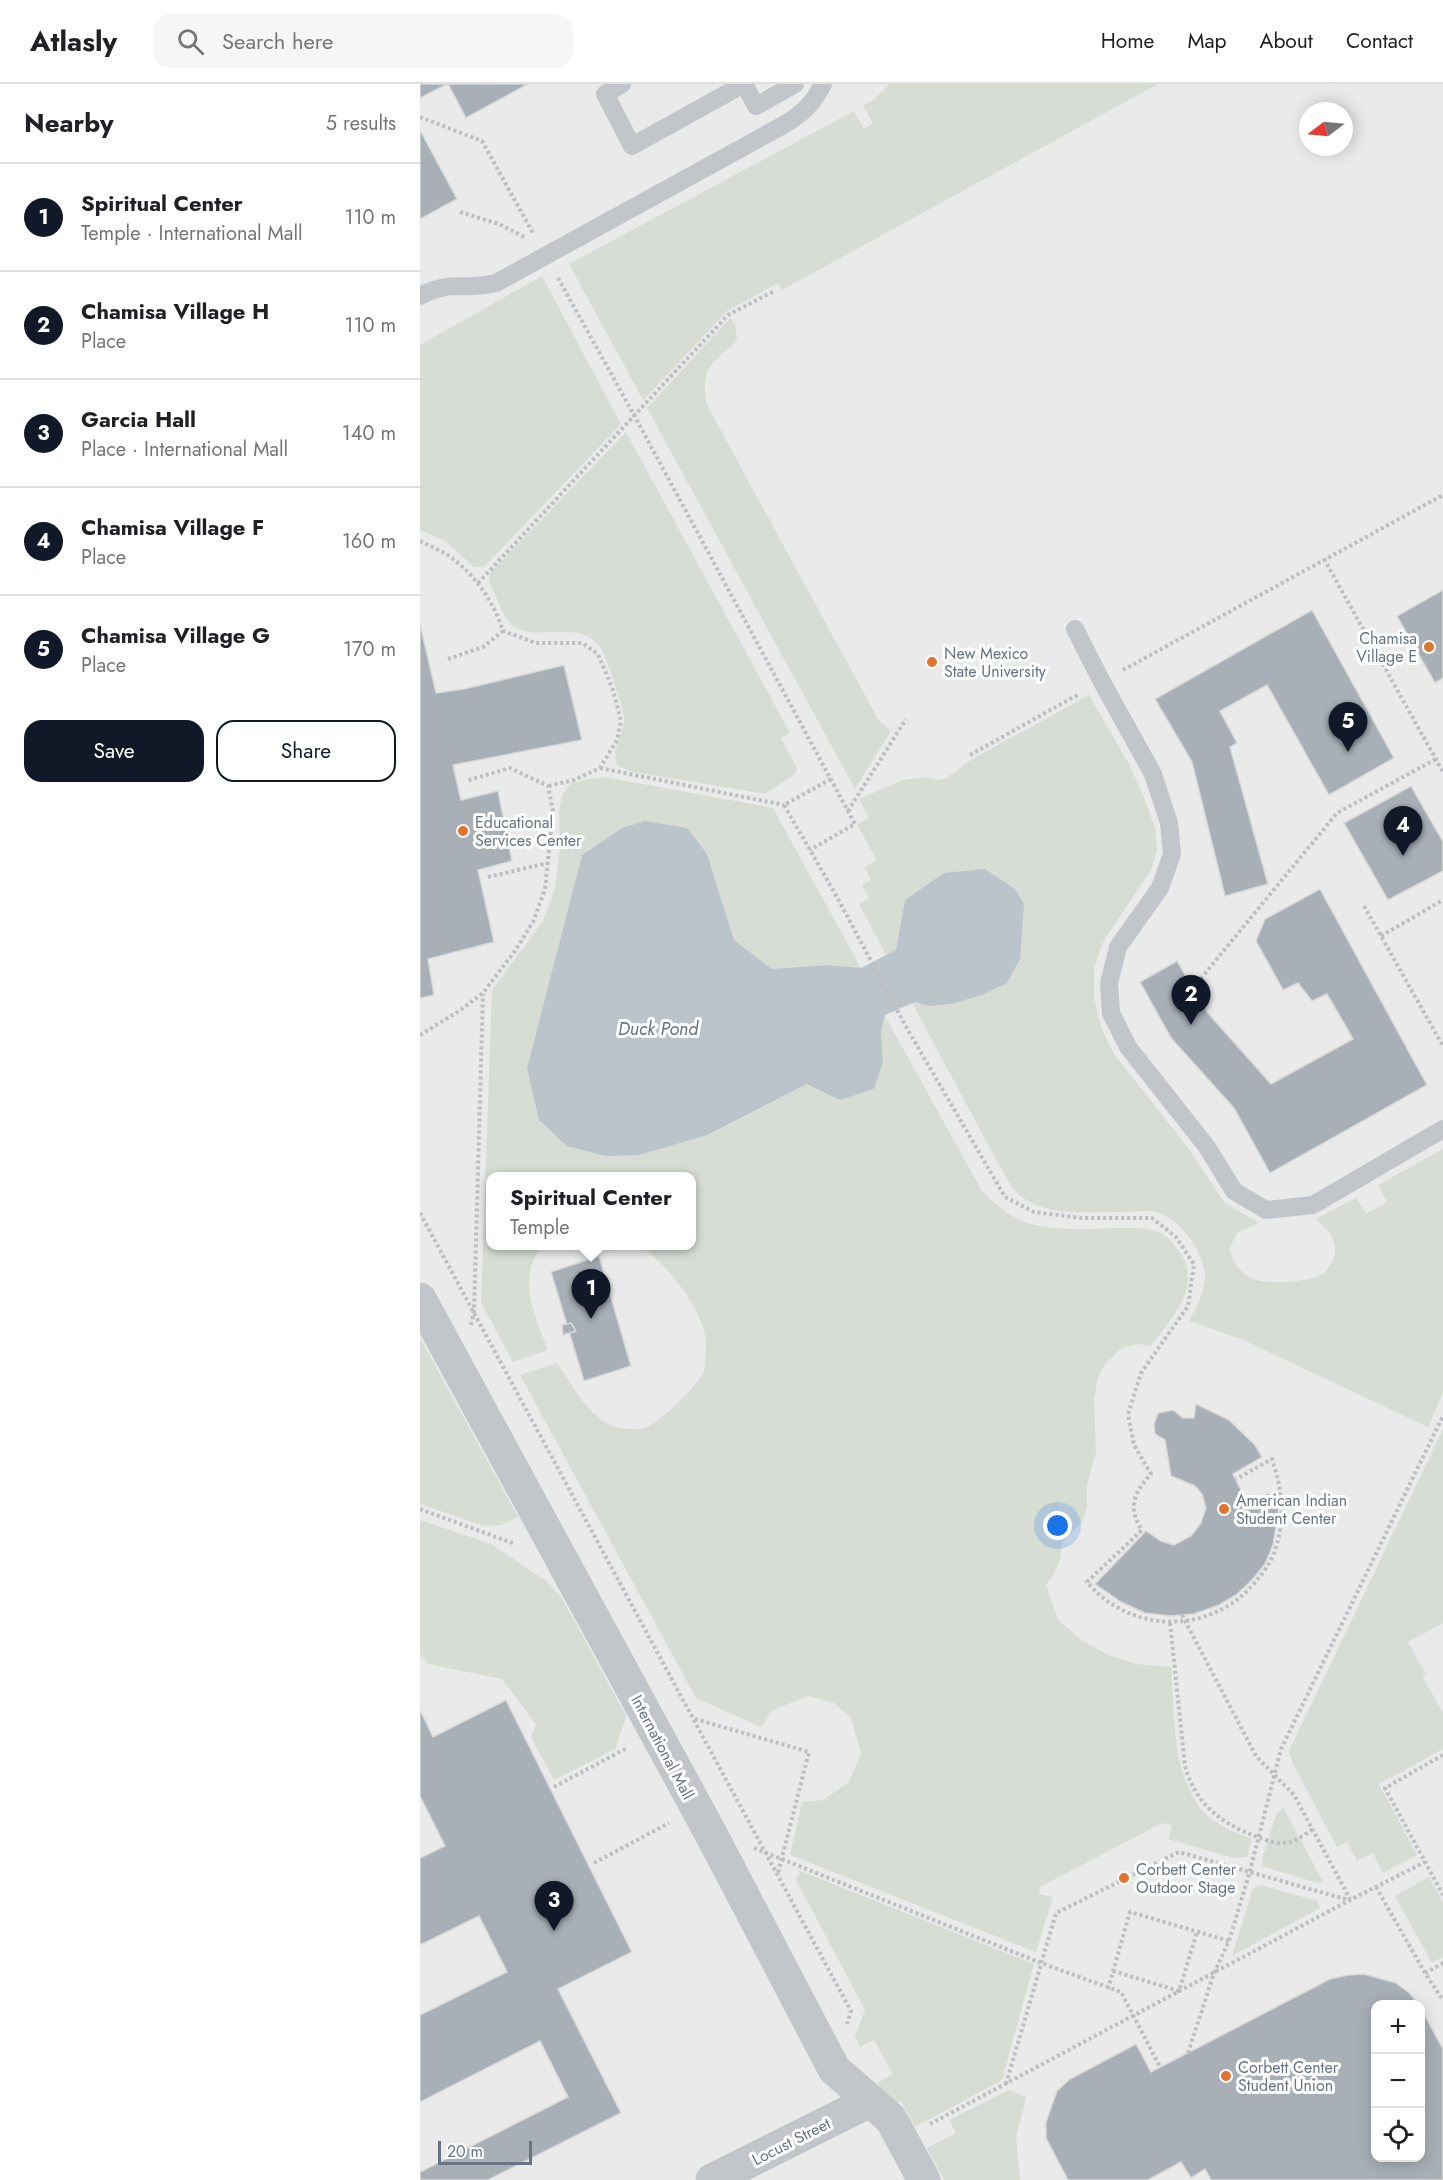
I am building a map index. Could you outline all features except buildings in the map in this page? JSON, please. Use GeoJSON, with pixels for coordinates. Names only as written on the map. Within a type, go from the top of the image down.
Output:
{"type":"FeatureCollection","features":[{"type":"Feature","properties":{"kind":"street","name":"International Mall"},"geometry":{"type":"LineString","coordinates":[[420,1299],[704,1821],[834,2069],[891,2119],[924,2180]]}},
{"type":"Feature","properties":{"kind":"street","name":"Locust Street"},"geometry":{"type":"LineString","coordinates":[[712,2180],[870,2101]]}},
{"type":"Feature","properties":{"kind":"lane"},"geometry":{"type":"LineString","coordinates":[[622,84],[604,94],[632,146],[744,84],[756,106],[795,84]]}},
{"type":"Feature","properties":{"kind":"lane"},"geometry":{"type":"LineString","coordinates":[[420,296],[442,286],[483,286],[496,282],[787,123],[815,100],[823,84]]}},
{"type":"Feature","properties":{"kind":"lane"},"geometry":{"type":"LineString","coordinates":[[1075,630],[1153,774],[1169,823],[1172,854],[1160,888],[1118,947],[1109,983],[1112,1013],[1128,1047],[1207,1147],[1234,1191],[1266,1210],[1313,1205],[1443,1129]]}},
{"type":"Feature","properties":{"kind":"path"},"geometry":{"type":"LineString","coordinates":[[420,117],[482,141],[634,415],[855,824],[810,850]]}},
{"type":"Feature","properties":{"kind":"path"},"geometry":{"type":"LineString","coordinates":[[460,212],[499,224]]}},
{"type":"Feature","properties":{"kind":"path"},"geometry":{"type":"LineString","coordinates":[[478,583],[728,315],[774,291]]}},
{"type":"Feature","properties":{"kind":"path"},"geometry":{"type":"LineString","coordinates":[[970,755],[1443,495]]}},
{"type":"Feature","properties":{"kind":"path"},"geometry":{"type":"LineString","coordinates":[[420,542],[453,558],[478,583],[496,609],[503,631]]}},
{"type":"Feature","properties":{"kind":"path"},"geometry":{"type":"LineString","coordinates":[[1324,560],[1443,772]]}},
{"type":"Feature","properties":{"kind":"path"},"geometry":{"type":"LineString","coordinates":[[448,659],[483,647],[503,631]]}},
{"type":"Feature","properties":{"kind":"path"},"geometry":{"type":"LineString","coordinates":[[466,781],[510,768],[548,786],[574,780],[600,768],[616,740],[621,722],[613,690],[598,654],[582,643],[536,643],[503,631]]}},
{"type":"Feature","properties":{"kind":"path"},"geometry":{"type":"LineString","coordinates":[[848,811],[906,719]]}},
{"type":"Feature","properties":{"kind":"path"},"geometry":{"type":"LineString","coordinates":[[1193,988],[1337,813],[1436,759]]}},
{"type":"Feature","properties":{"kind":"path"},"geometry":{"type":"LineString","coordinates":[[600,768],[784,805],[831,779]]}},
{"type":"Feature","properties":{"kind":"path"},"geometry":{"type":"LineString","coordinates":[[420,1035],[483,993],[515,951],[533,922],[546,889],[553,811],[548,786]]}},
{"type":"Feature","properties":{"kind":"path"},"geometry":{"type":"LineString","coordinates":[[784,805],[905,1025],[1005,1197],[1034,1212],[1081,1218],[1152,1218],[1176,1237],[1194,1264],[1188,1306],[1141,1373],[1128,1414],[1134,1445],[1151,1474],[1138,1488],[1134,1505],[1135,1520],[1142,1530],[1087,1582],[1103,1598],[1123,1611],[1139,1618],[1170,1623],[1186,1622],[1210,1615],[1232,1604],[1250,1589],[1264,1571],[1275,1551],[1281,1530],[1281,1494],[1272,1459],[1236,1479]]}},
{"type":"Feature","properties":{"kind":"path"},"geometry":{"type":"LineString","coordinates":[[488,878],[548,863]]}},
{"type":"Feature","properties":{"kind":"path"},"geometry":{"type":"LineString","coordinates":[[1381,936],[1443,900]]}},
{"type":"Feature","properties":{"kind":"path"},"geometry":{"type":"LineString","coordinates":[[1364,906],[1443,1046]]}},
{"type":"Feature","properties":{"kind":"path"},"geometry":{"type":"LineString","coordinates":[[463,1376],[474,1311],[483,993]]}},
{"type":"Feature","properties":{"kind":"path"},"geometry":{"type":"LineString","coordinates":[[420,1214],[851,2011],[834,2069]]}},
{"type":"Feature","properties":{"kind":"path"},"geometry":{"type":"LineString","coordinates":[[1188,2053],[1214,1973],[1229,1941],[1259,1838],[1281,1749],[1443,1416]]}},
{"type":"Feature","properties":{"kind":"path"},"geometry":{"type":"LineString","coordinates":[[1243,1500],[1281,1494]]}},
{"type":"Feature","properties":{"kind":"path"},"geometry":{"type":"LineString","coordinates":[[420,1509],[564,1561]]}},
{"type":"Feature","properties":{"kind":"path"},"geometry":{"type":"LineString","coordinates":[[1182,1615],[1256,1756],[1294,1795],[1350,1900]]}},
{"type":"Feature","properties":{"kind":"path"},"geometry":{"type":"LineString","coordinates":[[1170,1623],[1183,1754],[1191,1784],[1202,1803],[1231,1826],[1259,1838],[1283,1843],[1300,1838],[1312,1829]]}},
{"type":"Feature","properties":{"kind":"path"},"geometry":{"type":"LineString","coordinates":[[694,1719],[809,1752],[778,1874]]}},
{"type":"Feature","properties":{"kind":"path"},"geometry":{"type":"LineString","coordinates":[[554,1786],[656,1733]]}},
{"type":"Feature","properties":{"kind":"path"},"geometry":{"type":"LineString","coordinates":[[1443,1755],[1385,1788],[1443,1895]]}},
{"type":"Feature","properties":{"kind":"path"},"geometry":{"type":"LineString","coordinates":[[594,1863],[704,1821],[766,1852],[1041,1963],[1121,1992],[1161,2067]]}},
{"type":"Feature","properties":{"kind":"path"},"geometry":{"type":"LineString","coordinates":[[1006,2084],[1056,1913],[1179,1852],[1350,1900]]}},
{"type":"Feature","properties":{"kind":"path"},"geometry":{"type":"LineString","coordinates":[[902,2138],[1425,1862]]}},
{"type":"Feature","properties":{"kind":"path"},"geometry":{"type":"LineString","coordinates":[[1376,1887],[1443,2000]]}},
{"type":"Feature","properties":{"kind":"path"},"geometry":{"type":"LineString","coordinates":[[1108,1989],[1130,1912],[1229,1941]]}},
{"type":"Feature","properties":{"kind":"path"},"geometry":{"type":"LineString","coordinates":[[1179,1990],[1197,1932]]}},
{"type":"Feature","properties":{"kind":"path"},"geometry":{"type":"LineString","coordinates":[[1425,1973],[1443,1963]]}},
{"type":"Feature","properties":{"kind":"path"},"geometry":{"type":"LineString","coordinates":[[1113,1971],[1179,1990]]}},
{"type":"Feature","properties":{"kind":"shaded area","name":"New Mexico State University"},"geometry":{"type":"Polygon","coordinates":[[[420,84],[1443,84],[1443,2180],[420,2180],[420,84]]]}},
{"type":"Feature","properties":{"kind":"shaded area"},"geometry":{"type":"Polygon","coordinates":[[[889,84],[1158,84],[782,290],[778,283],[727,311],[643,400],[569,264],[854,111],[864,129],[873,123],[863,106],[875,99],[889,84]]]}},
{"type":"Feature","properties":{"kind":"shaded area"},"geometry":{"type":"Polygon","coordinates":[[[542,276],[621,424],[484,567],[474,567],[445,541],[420,530],[420,345],[542,276]]]}},
{"type":"Feature","properties":{"kind":"shaded area"},"geometry":{"type":"Polygon","coordinates":[[[730,318],[735,325],[737,340],[710,366],[705,382],[707,405],[878,719],[891,731],[855,789],[647,408],[730,318]]]}},
{"type":"Feature","properties":{"kind":"shaded area"},"geometry":{"type":"Polygon","coordinates":[[[626,432],[790,733],[781,738],[797,768],[795,774],[765,794],[633,772],[618,766],[615,754],[624,717],[614,681],[600,647],[592,638],[582,634],[523,631],[513,626],[502,611],[489,582],[490,573],[626,432]]]}},
{"type":"Feature","properties":{"kind":"shaded area"},"geometry":{"type":"Polygon","coordinates":[[[1089,695],[1129,764],[1145,800],[1155,828],[1157,850],[1151,870],[1104,940],[1094,967],[1094,999],[1101,1027],[1114,1054],[1189,1149],[1224,1202],[1259,1223],[1237,1233],[1229,1249],[1237,1266],[1251,1278],[1266,1282],[1299,1281],[1324,1273],[1332,1262],[1334,1243],[1329,1232],[1315,1219],[1356,1198],[1366,1214],[1387,1202],[1378,1185],[1443,1149],[1443,1393],[1428,1427],[1241,1339],[1189,1321],[1203,1290],[1204,1268],[1196,1247],[1182,1228],[1164,1215],[1147,1211],[1084,1213],[1058,1211],[1034,1204],[1019,1195],[999,1165],[912,1003],[915,1001],[929,1006],[905,900],[896,950],[886,955],[859,904],[869,898],[862,885],[871,880],[865,867],[877,860],[857,825],[869,818],[859,799],[903,780],[924,777],[938,780],[947,778],[969,761],[1089,695]]]}},
{"type":"Feature","properties":{"kind":"shaded area"},"geometry":{"type":"Polygon","coordinates":[[[604,777],[773,808],[861,968],[827,965],[772,969],[734,940],[707,854],[622,828],[582,855],[527,1068],[707,1135],[807,1084],[840,1099],[874,1089],[883,1063],[881,1032],[885,1016],[982,1191],[999,1206],[1017,1219],[1052,1228],[1153,1230],[1168,1238],[1181,1254],[1187,1267],[1188,1279],[1186,1291],[1175,1314],[1151,1346],[1139,1344],[1122,1348],[1106,1363],[1098,1377],[1094,1400],[1096,1452],[1087,1486],[1087,1508],[1082,1522],[1062,1542],[1060,1559],[1054,1574],[1046,1585],[1058,1620],[1082,1640],[1108,1655],[1136,1664],[1171,1667],[1176,1741],[1184,1777],[1191,1794],[1206,1814],[1225,1827],[1252,1839],[1247,1857],[1234,1858],[1168,1839],[1172,1825],[1162,1823],[1040,1887],[1039,1894],[1053,1897],[1036,1952],[790,1855],[802,1802],[823,1800],[849,1782],[861,1754],[851,1718],[834,1703],[808,1696],[773,1710],[761,1727],[696,1698],[520,1375],[557,1363],[580,1397],[601,1420],[616,1427],[630,1429],[641,1429],[656,1422],[691,1389],[702,1375],[706,1360],[704,1330],[692,1303],[683,1290],[646,1250],[696,1250],[696,1172],[486,1172],[486,1250],[541,1250],[531,1268],[529,1282],[534,1311],[548,1350],[513,1362],[481,1302],[492,990],[543,921],[555,889],[560,848],[559,812],[562,796],[570,784],[604,777]]]}},
{"type":"Feature","properties":{"kind":"shaded area"},"geometry":{"type":"Polygon","coordinates":[[[420,1338],[518,1517],[501,1525],[484,1526],[420,1504],[420,1338]]]}},
{"type":"Feature","properties":{"kind":"shaded area"},"geometry":{"type":"Polygon","coordinates":[[[1443,1429],[1443,1623],[1408,1642],[1426,1674],[1422,1676],[1443,1713],[1443,1749],[1379,1784],[1417,1855],[1383,1873],[1373,1853],[1357,1861],[1347,1842],[1337,1847],[1293,1764],[1289,1751],[1443,1429]]]}},
{"type":"Feature","properties":{"kind":"shaded area"},"geometry":{"type":"Polygon","coordinates":[[[420,1520],[491,1544],[546,1581],[562,1598],[626,1716],[615,1749],[554,1780],[531,1737],[536,1724],[502,1679],[428,1664],[420,1653],[420,1520]]]}},
{"type":"Feature","properties":{"kind":"shaded area"},"geometry":{"type":"Polygon","coordinates":[[[1283,1807],[1323,1882],[1317,1883],[1263,1866],[1262,1859],[1276,1815],[1283,1807]]]}},
{"type":"Feature","properties":{"kind":"shaded area"},"geometry":{"type":"Polygon","coordinates":[[[798,1870],[1034,1964],[1002,2080],[915,2127],[901,2101],[890,2107],[877,2083],[893,2074],[874,2040],[860,2047],[855,2036],[865,2010],[795,1878],[800,1875],[798,1870]]]}},
{"type":"Feature","properties":{"kind":"shaded area"},"geometry":{"type":"Polygon","coordinates":[[[1429,1877],[1443,1903],[1443,1957],[1432,1963],[1395,1896],[1429,1877]]]}},
{"type":"Feature","properties":{"kind":"shaded area"},"geometry":{"type":"Polygon","coordinates":[[[1261,1885],[1317,1901],[1320,1908],[1232,1956],[1253,1888],[1261,1885]]]}},
{"type":"Feature","properties":{"kind":"shaded area"},"geometry":{"type":"Polygon","coordinates":[[[1009,2090],[1026,2097],[1016,2137],[1020,2180],[944,2180],[927,2148],[956,2133],[949,2120],[1009,2090]]]}},
{"type":"Feature","properties":{"kind":"water","name":"Duck Pond"},"geometry":{"type":"Polygon","coordinates":[[[645,821],[687,828],[707,854],[734,940],[772,969],[827,965],[861,968],[896,950],[905,900],[944,873],[985,869],[1015,889],[1024,904],[1020,959],[1007,983],[982,995],[951,1004],[929,1006],[915,1002],[885,1015],[881,1032],[883,1063],[874,1089],[840,1100],[807,1084],[707,1135],[639,1155],[605,1156],[567,1146],[539,1120],[527,1068],[582,855],[622,828],[645,821]]]}},
{"type":"Feature","properties":{"kind":"place","name":"Chamisa Village E"},"geometry":{"type":"Point","coordinates":[1429,647]}},
{"type":"Feature","properties":{"kind":"place","name":"New Mexico State University"},"geometry":{"type":"Point","coordinates":[932,662]}},
{"type":"Feature","properties":{"kind":"place","name":"Chamisa Village G"},"geometry":{"type":"Point","coordinates":[1348,752]}},
{"type":"Feature","properties":{"kind":"place","name":"Educational Services Center"},"geometry":{"type":"Point","coordinates":[463,831]}},
{"type":"Feature","properties":{"kind":"place","name":"Chamisa Village F"},"geometry":{"type":"Point","coordinates":[1403,856]}},
{"type":"Feature","properties":{"kind":"place","name":"Chamisa Village H"},"geometry":{"type":"Point","coordinates":[1191,1025]}},
{"type":"Feature","properties":{"kind":"place","name":"Spiritual Center"},"geometry":{"type":"Point","coordinates":[591,1319]}},
{"type":"Feature","properties":{"kind":"place","name":"American Indian Student Center"},"geometry":{"type":"Point","coordinates":[1224,1509]}},
{"type":"Feature","properties":{"kind":"place","name":"Corbett Center Outdoor Stage"},"geometry":{"type":"Point","coordinates":[1124,1878]}},
{"type":"Feature","properties":{"kind":"place","name":"Garcia Hall"},"geometry":{"type":"Point","coordinates":[554,1931]}},
{"type":"Feature","properties":{"kind":"place","name":"Corbett Center Student Union"},"geometry":{"type":"Point","coordinates":[1226,2076]}}]}
